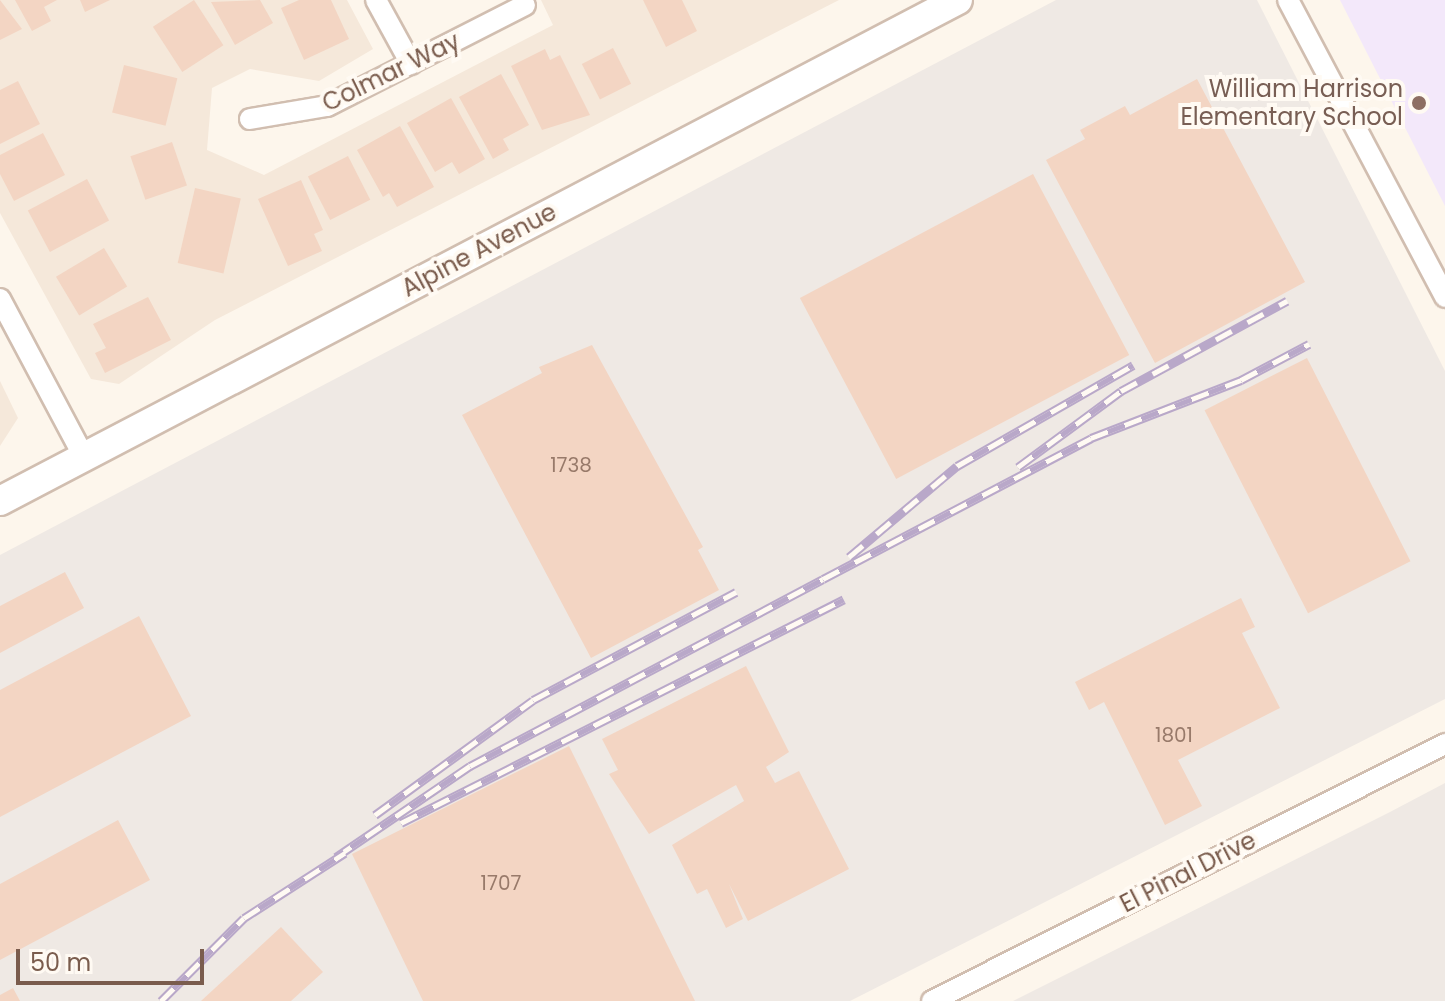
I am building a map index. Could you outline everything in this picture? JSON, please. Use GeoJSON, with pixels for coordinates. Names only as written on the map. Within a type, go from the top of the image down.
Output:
{"type":"FeatureCollection","features":[{"type":"Feature","properties":{"kind":"street"},"geometry":{"type":"LineString","coordinates":[[376,0],[411,64]]}},
{"type":"Feature","properties":{"kind":"street","name":"Alpine Avenue"},"geometry":{"type":"LineString","coordinates":[[0,501],[958,0]]}},
{"type":"Feature","properties":{"kind":"street"},"geometry":{"type":"LineString","coordinates":[[1288,0],[1445,297]]}},
{"type":"Feature","properties":{"kind":"street","name":"Colmar Way"},"geometry":{"type":"LineString","coordinates":[[250,119],[327,106],[525,5]]}},
{"type":"Feature","properties":{"kind":"street"},"geometry":{"type":"LineString","coordinates":[[0,299],[84,457]]}},
{"type":"Feature","properties":{"kind":"street","name":"El Pinal Drive"},"geometry":{"type":"LineString","coordinates":[[932,1001],[1445,744]]}},
{"type":"Feature","properties":{"kind":"shaded area"},"geometry":{"type":"Polygon","coordinates":[[[0,0],[347,0],[373,49],[319,81],[250,69],[212,88],[207,150],[264,175],[553,25],[541,0],[839,0],[215,320],[119,384],[91,379],[0,213],[0,0]]]}},
{"type":"Feature","properties":{"kind":"shaded area"},"geometry":{"type":"Polygon","coordinates":[[[1056,0],[1257,0],[1445,371],[1445,699],[850,1001],[0,1001],[0,555],[1056,0]]]}},
{"type":"Feature","properties":{"kind":"shaded area","name":"William Harrison Elementary School"},"geometry":{"type":"Polygon","coordinates":[[[1340,0],[1445,0],[1445,206],[1340,0]]]}},
{"type":"Feature","properties":{"kind":"shaded area"},"geometry":{"type":"Polygon","coordinates":[[[0,381],[18,418],[0,446],[0,381]]]}},
{"type":"Feature","properties":{"kind":"shaded area"},"geometry":{"type":"Polygon","coordinates":[[[1445,783],[1445,1001],[1013,1001],[1390,812],[1445,783]]]}},
{"type":"Feature","properties":{"kind":"building"},"geometry":{"type":"Polygon","coordinates":[[[0,0],[22,29],[0,40],[0,0]]]}},
{"type":"Feature","properties":{"kind":"building"},"geometry":{"type":"Polygon","coordinates":[[[15,0],[57,0],[44,7],[51,21],[32,31],[15,0]]]}},
{"type":"Feature","properties":{"kind":"building"},"geometry":{"type":"Polygon","coordinates":[[[80,0],[110,0],[85,12],[80,0]]]}},
{"type":"Feature","properties":{"kind":"building"},"geometry":{"type":"Polygon","coordinates":[[[194,0],[223,45],[182,72],[153,27],[194,0]]]}},
{"type":"Feature","properties":{"kind":"building"},"geometry":{"type":"Polygon","coordinates":[[[260,0],[273,23],[235,45],[211,2],[260,0]]]}},
{"type":"Feature","properties":{"kind":"building"},"geometry":{"type":"Polygon","coordinates":[[[299,0],[331,0],[349,39],[304,60],[281,8],[299,0]]]}},
{"type":"Feature","properties":{"kind":"building"},"geometry":{"type":"Polygon","coordinates":[[[643,0],[682,0],[697,31],[666,47],[643,0]]]}},
{"type":"Feature","properties":{"kind":"building"},"geometry":{"type":"Polygon","coordinates":[[[613,48],[631,84],[600,100],[582,64],[613,48]]]}},
{"type":"Feature","properties":{"kind":"building"},"geometry":{"type":"Polygon","coordinates":[[[545,49],[550,60],[560,55],[590,115],[542,130],[511,66],[545,49]]]}},
{"type":"Feature","properties":{"kind":"building"},"geometry":{"type":"Polygon","coordinates":[[[124,65],[177,78],[166,126],[112,113],[124,65]]]}},
{"type":"Feature","properties":{"kind":"building"},"geometry":{"type":"Polygon","coordinates":[[[501,74],[529,125],[503,139],[509,150],[493,159],[459,97],[501,74]]]}},
{"type":"Feature","properties":{"kind":"building"},"geometry":{"type":"Polygon","coordinates":[[[1197,79],[1305,282],[1155,363],[1046,160],[1085,139],[1080,130],[1125,106],[1130,115],[1197,79]]]}},
{"type":"Feature","properties":{"kind":"building"},"geometry":{"type":"Polygon","coordinates":[[[18,81],[40,124],[0,144],[0,90],[18,81]]]}},
{"type":"Feature","properties":{"kind":"building"},"geometry":{"type":"Polygon","coordinates":[[[451,98],[485,159],[459,174],[452,162],[435,172],[407,123],[451,98]]]}},
{"type":"Feature","properties":{"kind":"building"},"geometry":{"type":"Polygon","coordinates":[[[400,126],[434,187],[397,207],[389,193],[383,197],[357,150],[400,126]]]}},
{"type":"Feature","properties":{"kind":"building"},"geometry":{"type":"Polygon","coordinates":[[[43,133],[65,175],[14,201],[0,174],[0,155],[43,133]]]}},
{"type":"Feature","properties":{"kind":"building"},"geometry":{"type":"Polygon","coordinates":[[[172,142],[187,185],[145,200],[130,156],[172,142]]]}},
{"type":"Feature","properties":{"kind":"building"},"geometry":{"type":"Polygon","coordinates":[[[348,156],[370,200],[330,220],[308,176],[348,156]]]}},
{"type":"Feature","properties":{"kind":"building"},"geometry":{"type":"Polygon","coordinates":[[[1033,174],[1129,355],[896,479],[800,298],[1033,174]]]}},
{"type":"Feature","properties":{"kind":"building"},"geometry":{"type":"Polygon","coordinates":[[[87,179],[109,220],[50,252],[28,210],[87,179]]]}},
{"type":"Feature","properties":{"kind":"building"},"geometry":{"type":"Polygon","coordinates":[[[301,180],[323,230],[314,234],[322,251],[288,266],[258,199],[301,180]]]}},
{"type":"Feature","properties":{"kind":"building"},"geometry":{"type":"Polygon","coordinates":[[[195,188],[241,199],[223,274],[178,263],[195,188]]]}},
{"type":"Feature","properties":{"kind":"building"},"geometry":{"type":"Polygon","coordinates":[[[104,248],[127,287],[79,315],[56,277],[104,248]]]}},
{"type":"Feature","properties":{"kind":"building"},"geometry":{"type":"Polygon","coordinates":[[[148,297],[171,340],[105,373],[95,353],[106,348],[93,324],[148,297]]]}},
{"type":"Feature","properties":{"kind":"building"},"geometry":{"type":"Polygon","coordinates":[[[592,345],[703,547],[698,550],[719,590],[591,658],[462,415],[542,373],[539,367],[592,345]]]}},
{"type":"Feature","properties":{"kind":"building"},"geometry":{"type":"Polygon","coordinates":[[[1307,358],[1411,561],[1308,613],[1205,410],[1307,358]]]}},
{"type":"Feature","properties":{"kind":"building"},"geometry":{"type":"Polygon","coordinates":[[[65,572],[84,608],[0,653],[0,606],[65,572]]]}},
{"type":"Feature","properties":{"kind":"building"},"geometry":{"type":"Polygon","coordinates":[[[1241,598],[1255,627],[1242,633],[1280,708],[1178,760],[1202,806],[1165,825],[1104,702],[1089,710],[1075,682],[1241,598]]]}},
{"type":"Feature","properties":{"kind":"building"},"geometry":{"type":"Polygon","coordinates":[[[139,616],[191,716],[0,817],[0,690],[139,616]]]}},
{"type":"Feature","properties":{"kind":"building"},"geometry":{"type":"Polygon","coordinates":[[[746,666],[789,752],[766,767],[775,783],[799,771],[849,869],[748,921],[729,884],[743,919],[726,928],[707,889],[697,894],[672,845],[744,801],[736,785],[649,834],[609,774],[618,770],[602,739],[746,666]]]}},
{"type":"Feature","properties":{"kind":"building"},"geometry":{"type":"Polygon","coordinates":[[[569,746],[695,1001],[423,1001],[352,854],[569,746]]]}},
{"type":"Feature","properties":{"kind":"building"},"geometry":{"type":"Polygon","coordinates":[[[118,820],[150,880],[0,960],[0,884],[118,820]]]}},
{"type":"Feature","properties":{"kind":"building"},"geometry":{"type":"Polygon","coordinates":[[[281,927],[323,972],[291,1001],[201,1001],[281,927]]]}},
{"type":"Feature","properties":{"kind":"building"},"geometry":{"type":"Polygon","coordinates":[[[13,988],[20,1001],[0,1001],[0,995],[13,988]]]}},
{"type":"Feature","properties":{"kind":"railway"},"geometry":{"type":"LineString","coordinates":[[1018,467],[1121,391],[1287,301]]}},
{"type":"Feature","properties":{"kind":"railway"},"geometry":{"type":"LineString","coordinates":[[336,857],[470,766],[823,579],[1091,438],[1241,380],[1309,344]]}},
{"type":"Feature","properties":{"kind":"railway"},"geometry":{"type":"LineString","coordinates":[[849,557],[957,466],[1133,365]]}},
{"type":"Feature","properties":{"kind":"railway"},"geometry":{"type":"LineString","coordinates":[[375,815],[533,700],[736,592]]}},
{"type":"Feature","properties":{"kind":"railway"},"geometry":{"type":"LineString","coordinates":[[401,823],[844,599]]}},
{"type":"Feature","properties":{"kind":"railway"},"geometry":{"type":"LineString","coordinates":[[161,1001],[244,918],[345,853]]}},
{"type":"Feature","properties":{"kind":"place","name":"William Harrison Elementary School"},"geometry":{"type":"Point","coordinates":[1419,103]}}]}
